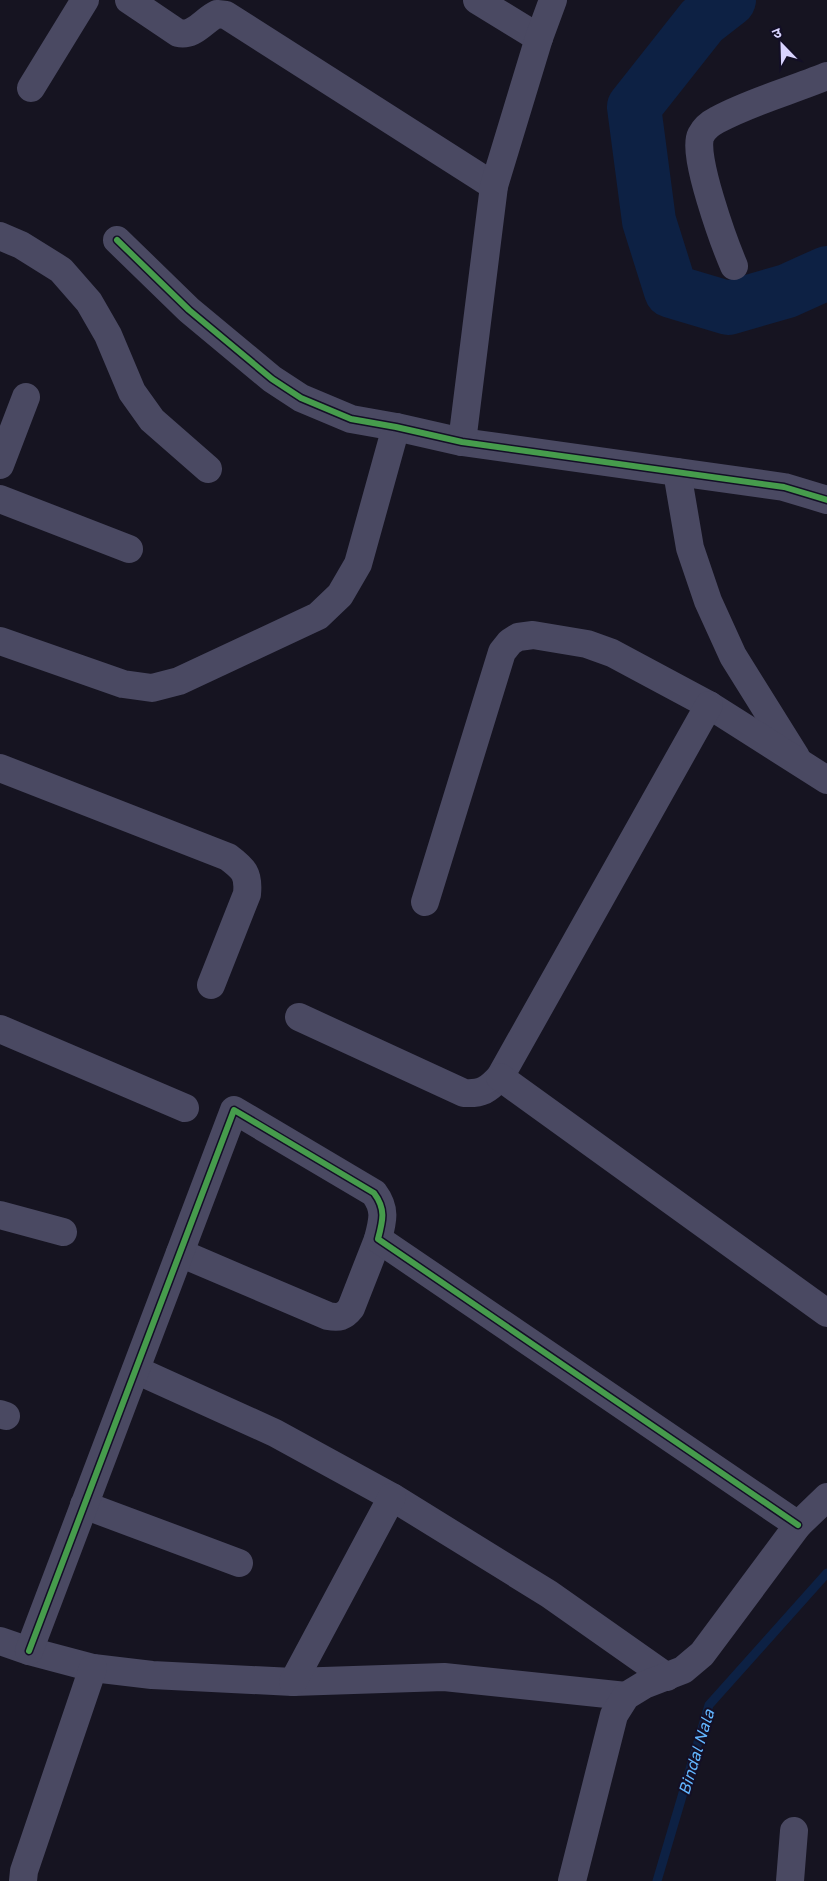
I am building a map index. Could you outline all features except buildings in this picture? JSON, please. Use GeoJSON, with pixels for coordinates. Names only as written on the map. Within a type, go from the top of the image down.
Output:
{"type":"FeatureCollection","features":[{"type":"Feature","properties":{"kind":"street"},"geometry":{"type":"LineString","coordinates":[[31,88],[85,0]]}},
{"type":"Feature","properties":{"kind":"street"},"geometry":{"type":"LineString","coordinates":[[129,0],[178,33],[183,34],[192,32],[217,14],[226,15],[494,186]]}},
{"type":"Feature","properties":{"kind":"street"},"geometry":{"type":"LineString","coordinates":[[477,0],[538,38]]}},
{"type":"Feature","properties":{"kind":"street"},"geometry":{"type":"LineString","coordinates":[[462,442],[494,186],[538,38],[553,0]]}},
{"type":"Feature","properties":{"kind":"street"},"geometry":{"type":"LineString","coordinates":[[734,266],[717,223],[703,172],[699,149],[700,137],[716,120],[827,76]]}},
{"type":"Feature","properties":{"kind":"street"},"geometry":{"type":"LineString","coordinates":[[0,236],[21,245],[61,270],[89,302],[108,335],[132,392],[152,420],[208,468]]}},
{"type":"Feature","properties":{"kind":"street"},"geometry":{"type":"LineString","coordinates":[[116,240],[189,310],[272,379],[302,398],[351,419],[462,442],[784,487],[827,500]]}},
{"type":"Feature","properties":{"kind":"street"},"geometry":{"type":"LineString","coordinates":[[0,465],[26,397]]}},
{"type":"Feature","properties":{"kind":"street"},"geometry":{"type":"LineString","coordinates":[[0,641],[123,684],[152,688],[179,681],[318,616],[340,595],[358,564],[396,427]]}},
{"type":"Feature","properties":{"kind":"street"},"geometry":{"type":"LineString","coordinates":[[677,472],[690,548],[708,601],[734,656],[800,763]]}},
{"type":"Feature","properties":{"kind":"street"},"geometry":{"type":"LineString","coordinates":[[0,499],[129,549]]}},
{"type":"Feature","properties":{"kind":"street"},"geometry":{"type":"LineString","coordinates":[[424,902],[502,652],[510,642],[518,637],[533,635],[587,644],[604,650],[709,706],[827,780]]}},
{"type":"Feature","properties":{"kind":"street"},"geometry":{"type":"LineString","coordinates":[[299,1017],[464,1092],[476,1093],[489,1089],[500,1077],[709,706]]}},
{"type":"Feature","properties":{"kind":"street"},"geometry":{"type":"LineString","coordinates":[[0,768],[228,857],[241,867],[248,880],[247,894],[211,985]]}},
{"type":"Feature","properties":{"kind":"street"},"geometry":{"type":"LineString","coordinates":[[0,1028],[185,1108]]}},
{"type":"Feature","properties":{"kind":"street"},"geometry":{"type":"LineString","coordinates":[[500,1077],[827,1313]]}},
{"type":"Feature","properties":{"kind":"street"},"geometry":{"type":"LineString","coordinates":[[29,1651],[84,1504],[234,1110],[374,1193],[381,1203],[383,1215],[378,1239],[351,1308],[346,1314],[338,1318],[328,1316],[180,1252]]}},
{"type":"Feature","properties":{"kind":"street"},"geometry":{"type":"LineString","coordinates":[[0,1215],[64,1232]]}},
{"type":"Feature","properties":{"kind":"street"},"geometry":{"type":"LineString","coordinates":[[378,1239],[798,1525]]}},
{"type":"Feature","properties":{"kind":"street"},"geometry":{"type":"LineString","coordinates":[[136,1370],[275,1433],[392,1497],[549,1594],[667,1676]]}},
{"type":"Feature","properties":{"kind":"street"},"geometry":{"type":"LineString","coordinates":[[293,1682],[392,1497]]}},
{"type":"Feature","properties":{"kind":"street"},"geometry":{"type":"LineString","coordinates":[[572,1881],[614,1715],[626,1696],[644,1685],[683,1670],[702,1654],[798,1525],[827,1497]]}},
{"type":"Feature","properties":{"kind":"street"},"geometry":{"type":"LineString","coordinates":[[84,1504],[239,1563]]}},
{"type":"Feature","properties":{"kind":"street"},"geometry":{"type":"LineString","coordinates":[[0,1642],[93,1668],[152,1675],[293,1682],[444,1677],[626,1696]]}},
{"type":"Feature","properties":{"kind":"street"},"geometry":{"type":"LineString","coordinates":[[23,1881],[24,1871],[93,1668]]}},
{"type":"Feature","properties":{"kind":"street"},"geometry":{"type":"LineString","coordinates":[[790,1881],[794,1831]]}},
{"type":"Feature","properties":{"kind":"waterway"},"geometry":{"type":"LineString","coordinates":[[729,0],[702,21],[634,107],[649,221],[671,291],[728,308],[787,291],[827,273]]}},
{"type":"Feature","properties":{"kind":"waterway","name":"Bindal Nala"},"geometry":{"type":"LineString","coordinates":[[657,1881],[709,1705],[827,1573]]}},
{"type":"Feature","properties":{"kind":"cycle path"},"geometry":{"type":"LineString","coordinates":[[117,240],[189,310],[272,379],[301,398],[351,419],[462,442],[784,487],[827,500]]}},
{"type":"Feature","properties":{"kind":"cycle path"},"geometry":{"type":"LineString","coordinates":[[29,1651],[234,1110],[374,1193],[382,1210],[378,1239],[798,1525]]}}]}
